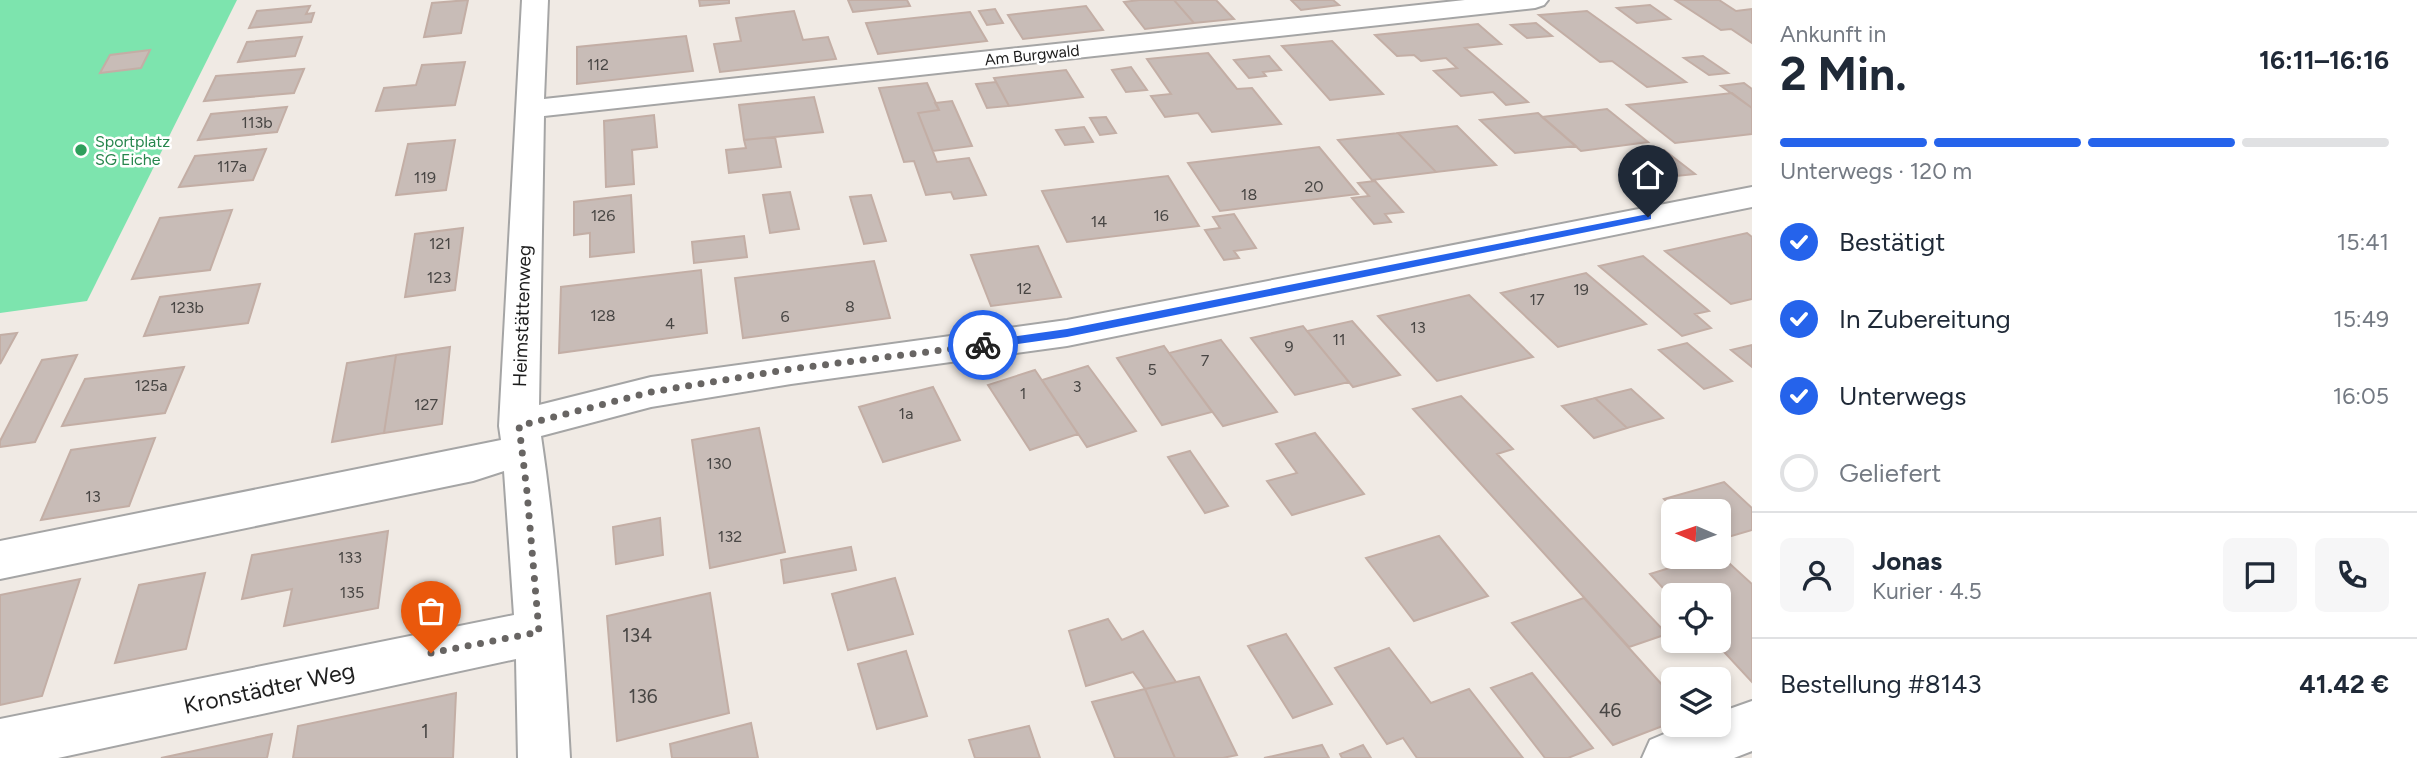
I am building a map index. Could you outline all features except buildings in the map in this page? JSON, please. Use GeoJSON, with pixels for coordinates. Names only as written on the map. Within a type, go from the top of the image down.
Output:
{"type":"FeatureCollection","features":[{"type":"Feature","properties":{"kind":"street","name":"Heimstättenweg"},"geometry":{"type":"LineString","coordinates":[[536,0],[529,109],[520,438],[539,632],[544,758]]}},
{"type":"Feature","properties":{"kind":"street","name":"Am Burgwald"},"geometry":{"type":"LineString","coordinates":[[529,109],[1535,0]]}},
{"type":"Feature","properties":{"kind":"street"},"geometry":{"type":"LineString","coordinates":[[0,560],[473,464],[520,438],[651,392],[791,369],[1067,333],[1752,197]]}},
{"type":"Feature","properties":{"kind":"street","name":"Kronstädter Weg"},"geometry":{"type":"LineString","coordinates":[[0,745],[539,632]]}},
{"type":"Feature","properties":{"kind":"street"},"geometry":{"type":"LineString","coordinates":[[1668,758],[1752,726]]}},
{"type":"Feature","properties":{"kind":"green space","name":"Sportplatz SG Eiche"},"geometry":{"type":"Polygon","coordinates":[[[0,0],[237,0],[87,301],[0,313],[0,0]]]}},
{"type":"Feature","properties":{"kind":"way so far"},"geometry":{"type":"LineString","coordinates":[[431,653],[539,632],[519,426],[651,392],[791,369],[983,345]]}},
{"type":"Feature","properties":{"kind":"place","name":"Sportplatz SG Eiche"},"geometry":{"type":"Point","coordinates":[81,150]}},
{"type":"Feature","properties":{"kind":"route"},"geometry":{"type":"LineString","coordinates":[[983,345],[1067,333],[1648,217]]}}]}
